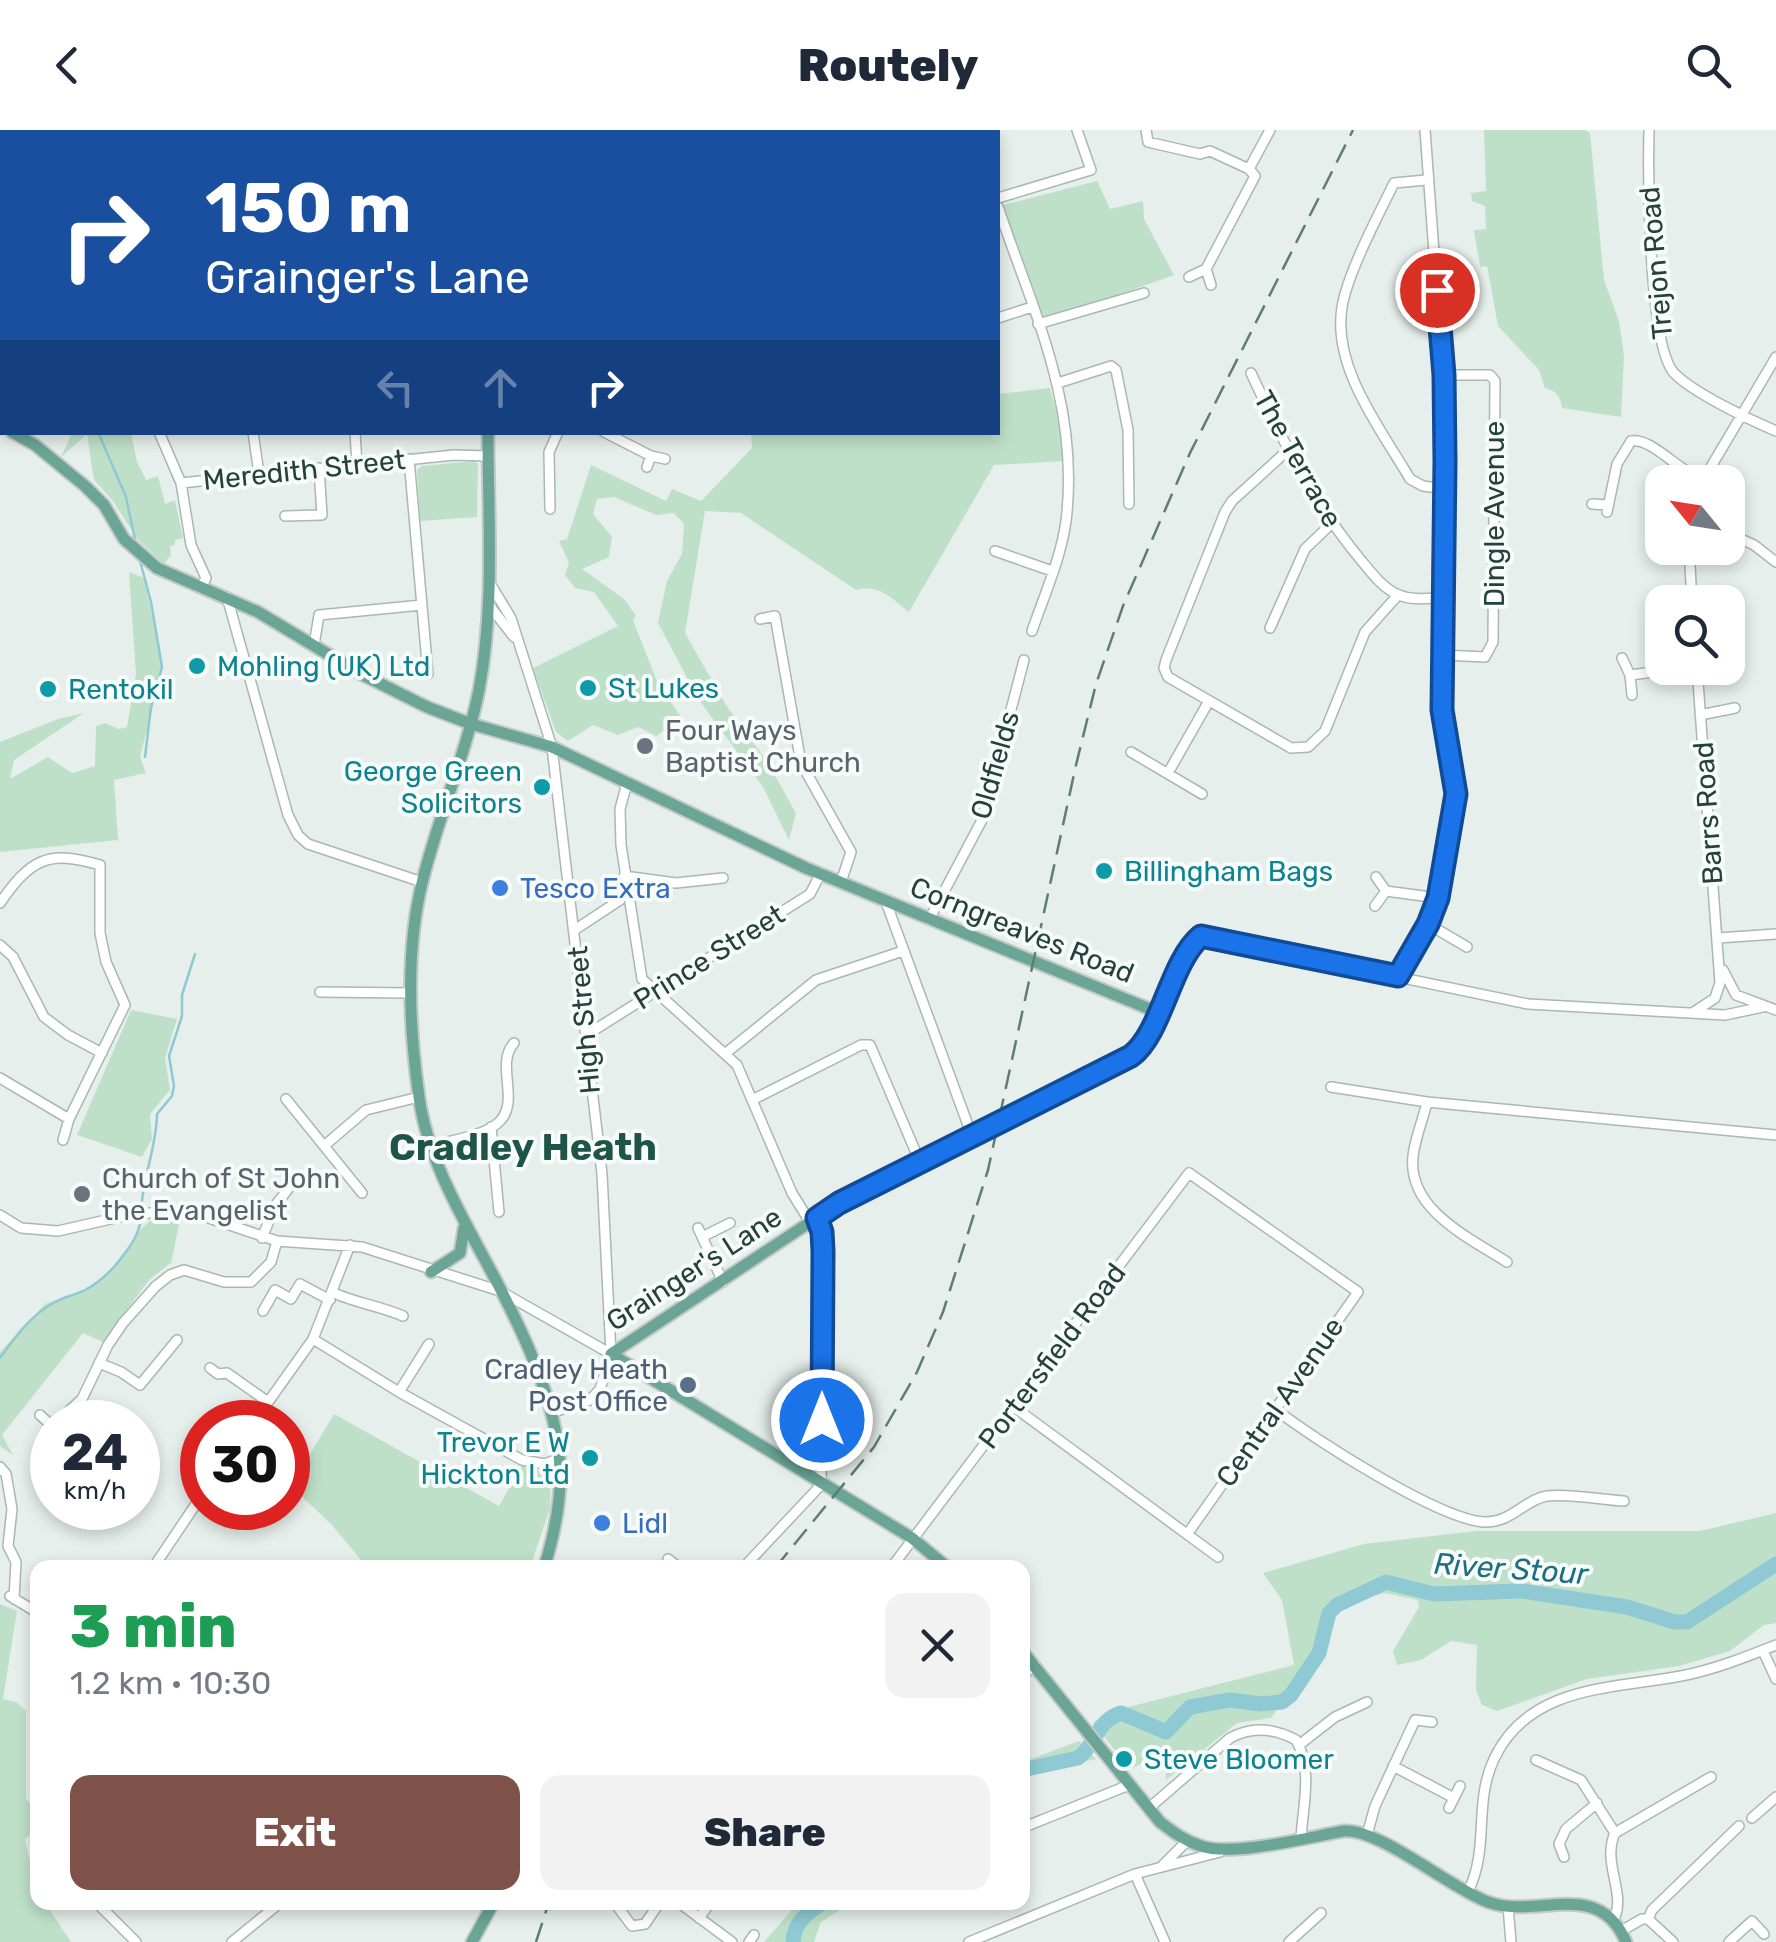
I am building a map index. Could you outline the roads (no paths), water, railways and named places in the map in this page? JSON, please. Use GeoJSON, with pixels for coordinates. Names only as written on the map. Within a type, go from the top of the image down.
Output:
{"type":"FeatureCollection","features":[{"type":"Feature","properties":{"kind":"main road","name":"Corngreaves Road"},"geometry":{"type":"LineString","coordinates":[[17,435],[86,486],[124,539],[147,560],[227,597],[378,682],[471,724],[552,747],[822,874],[1157,1012]]}},
{"type":"Feature","properties":{"kind":"main road"},"geometry":{"type":"LineString","coordinates":[[488,435],[490,582],[479,690],[422,882],[414,932],[411,994],[419,1097],[431,1146],[464,1224],[537,1368],[551,1413],[561,1474],[556,1522],[546,1560]]}},
{"type":"Feature","properties":{"kind":"main road","name":"Grainger's Lane"},"geometry":{"type":"LineString","coordinates":[[611,1354],[813,1220],[1131,1056],[1144,1042],[1157,1012]]}},
{"type":"Feature","properties":{"kind":"main road"},"geometry":{"type":"LineString","coordinates":[[430,1272],[460,1253],[464,1224]]}},
{"type":"Feature","properties":{"kind":"main road"},"geometry":{"type":"LineString","coordinates":[[611,1354],[635,1365],[821,1485],[912,1538],[938,1560]]}},
{"type":"Feature","properties":{"kind":"main road"},"geometry":{"type":"LineString","coordinates":[[1030,1660],[1160,1822],[1187,1841],[1207,1848],[1232,1849],[1352,1830],[1368,1835],[1468,1892],[1508,1907],[1573,1903],[1596,1909],[1620,1932]]}},
{"type":"Feature","properties":{"kind":"main road"},"geometry":{"type":"LineString","coordinates":[[472,1942],[490,1910]]}},
{"type":"Feature","properties":{"kind":"street"},"geometry":{"type":"LineString","coordinates":[[1000,197],[1091,170],[1078,130]]}},
{"type":"Feature","properties":{"kind":"street"},"geometry":{"type":"LineString","coordinates":[[1146,130],[1148,142],[1200,154],[1210,152],[1249,169],[1255,176],[1206,269],[1188,276]]}},
{"type":"Feature","properties":{"kind":"street"},"geometry":{"type":"LineString","coordinates":[[1249,169],[1270,130]]}},
{"type":"Feature","properties":{"kind":"street"},"geometry":{"type":"LineString","coordinates":[[1398,976],[1438,898],[1456,794],[1442,721],[1444,375],[1424,130]]}},
{"type":"Feature","properties":{"kind":"street","name":"Trejon Road"},"geometry":{"type":"LineString","coordinates":[[1649,130],[1649,243],[1665,358],[1676,375],[1776,431]]}},
{"type":"Feature","properties":{"kind":"street"},"geometry":{"type":"LineString","coordinates":[[1426,180],[1394,184],[1346,293],[1342,329],[1352,377],[1410,479],[1423,486],[1444,488]]}},
{"type":"Feature","properties":{"kind":"street"},"geometry":{"type":"LineString","coordinates":[[1000,213],[1058,383],[1069,461],[1066,522],[1032,631]]}},
{"type":"Feature","properties":{"kind":"street"},"geometry":{"type":"LineString","coordinates":[[1206,269],[1211,285]]}},
{"type":"Feature","properties":{"kind":"street"},"geometry":{"type":"LineString","coordinates":[[1038,324],[1144,293]]}},
{"type":"Feature","properties":{"kind":"street"},"geometry":{"type":"LineString","coordinates":[[1000,317],[1032,307]]}},
{"type":"Feature","properties":{"kind":"street"},"geometry":{"type":"LineString","coordinates":[[1712,465],[1776,357]]}},
{"type":"Feature","properties":{"kind":"street"},"geometry":{"type":"LineString","coordinates":[[1058,383],[1111,366],[1116,370],[1128,430],[1129,504]]}},
{"type":"Feature","properties":{"kind":"street","name":"The Terrace"},"geometry":{"type":"LineString","coordinates":[[1251,374],[1287,451],[1332,524],[1373,575],[1398,594]]}},
{"type":"Feature","properties":{"kind":"street","name":"Dingle Avenue"},"geometry":{"type":"LineString","coordinates":[[1442,655],[1484,657],[1493,642],[1495,380],[1490,375],[1444,375]]}},
{"type":"Feature","properties":{"kind":"street"},"geometry":{"type":"LineString","coordinates":[[1623,430],[1631,441],[1649,443],[1675,465]]}},
{"type":"Feature","properties":{"kind":"street"},"geometry":{"type":"LineString","coordinates":[[160,435],[181,483],[191,545],[206,578],[201,588]]}},
{"type":"Feature","properties":{"kind":"street"},"geometry":{"type":"LineString","coordinates":[[252,435],[259,474]]}},
{"type":"Feature","properties":{"kind":"street"},"geometry":{"type":"LineString","coordinates":[[355,435],[357,465]]}},
{"type":"Feature","properties":{"kind":"street"},"geometry":{"type":"LineString","coordinates":[[550,510],[549,452],[557,435]]}},
{"type":"Feature","properties":{"kind":"street"},"geometry":{"type":"LineString","coordinates":[[608,435],[649,462],[665,459]]}},
{"type":"Feature","properties":{"kind":"street"},"geometry":{"type":"LineString","coordinates":[[1592,504],[1608,508],[1617,464],[1631,441]]}},
{"type":"Feature","properties":{"kind":"street"},"geometry":{"type":"LineString","coordinates":[[1287,451],[1225,512],[1165,666],[1168,677],[1291,748],[1308,747],[1325,731],[1364,632],[1398,594],[1444,598]]}},
{"type":"Feature","properties":{"kind":"street"},"geometry":{"type":"LineString","coordinates":[[534,452],[549,452]]}},
{"type":"Feature","properties":{"kind":"street","name":"Meredith Street"},"geometry":{"type":"LineString","coordinates":[[181,483],[409,459],[488,456]]}},
{"type":"Feature","properties":{"kind":"street"},"geometry":{"type":"LineString","coordinates":[[409,459],[428,674]]}},
{"type":"Feature","properties":{"kind":"street"},"geometry":{"type":"LineString","coordinates":[[285,516],[322,515],[319,468]]}},
{"type":"Feature","properties":{"kind":"street"},"geometry":{"type":"LineString","coordinates":[[1270,628],[1305,549],[1332,524]]}},
{"type":"Feature","properties":{"kind":"street"},"geometry":{"type":"LineString","coordinates":[[1745,540],[1776,562]]}},
{"type":"Feature","properties":{"kind":"street"},"geometry":{"type":"LineString","coordinates":[[996,551],[1052,571]]}},
{"type":"Feature","properties":{"kind":"street"},"geometry":{"type":"LineString","coordinates":[[490,582],[510,618],[552,747]]}},
{"type":"Feature","properties":{"kind":"street"},"geometry":{"type":"LineString","coordinates":[[227,597],[288,814],[298,836],[325,852],[422,882]]}},
{"type":"Feature","properties":{"kind":"street"},"geometry":{"type":"LineString","coordinates":[[488,605],[515,638],[546,739],[552,747]]}},
{"type":"Feature","properties":{"kind":"street"},"geometry":{"type":"LineString","coordinates":[[314,645],[319,614],[422,606]]}},
{"type":"Feature","properties":{"kind":"street"},"geometry":{"type":"LineString","coordinates":[[760,619],[775,616],[802,763],[851,852],[841,882]]}},
{"type":"Feature","properties":{"kind":"street"},"geometry":{"type":"LineString","coordinates":[[1622,658],[1630,675],[1632,695]]}},
{"type":"Feature","properties":{"kind":"street","name":"Oldfields"},"geometry":{"type":"LineString","coordinates":[[929,920],[982,820],[1024,660]]}},
{"type":"Feature","properties":{"kind":"street"},"geometry":{"type":"LineString","coordinates":[[1630,675],[1645,673]]}},
{"type":"Feature","properties":{"kind":"street","name":"Barrs Road"},"geometry":{"type":"LineString","coordinates":[[1698,685],[1720,960],[1716,996]]}},
{"type":"Feature","properties":{"kind":"street"},"geometry":{"type":"LineString","coordinates":[[1168,773],[1209,701]]}},
{"type":"Feature","properties":{"kind":"street"},"geometry":{"type":"LineString","coordinates":[[1700,715],[1735,708]]}},
{"type":"Feature","properties":{"kind":"street","name":"High Street"},"geometry":{"type":"LineString","coordinates":[[552,747],[602,1174],[611,1354]]}},
{"type":"Feature","properties":{"kind":"street"},"geometry":{"type":"LineString","coordinates":[[1132,752],[1202,794]]}},
{"type":"Feature","properties":{"kind":"street"},"geometry":{"type":"LineString","coordinates":[[627,783],[620,809],[624,876],[642,979],[736,1064],[792,1193],[822,1232],[821,1485],[751,1560]]}},
{"type":"Feature","properties":{"kind":"street"},"geometry":{"type":"LineString","coordinates":[[0,902],[24,870],[38,862],[66,858],[100,866],[100,933],[106,962],[124,1004],[69,1119],[64,1140]]}},
{"type":"Feature","properties":{"kind":"street","name":"Prince Street"},"geometry":{"type":"LineString","coordinates":[[588,1034],[810,894],[822,874]]}},
{"type":"Feature","properties":{"kind":"street"},"geometry":{"type":"LineString","coordinates":[[624,876],[676,883],[724,878]]}},
{"type":"Feature","properties":{"kind":"street"},"geometry":{"type":"LineString","coordinates":[[1376,877],[1386,891],[1438,898]]}},
{"type":"Feature","properties":{"kind":"street"},"geometry":{"type":"LineString","coordinates":[[1375,906],[1386,891]]}},
{"type":"Feature","properties":{"kind":"street"},"geometry":{"type":"LineString","coordinates":[[576,929],[620,900]]}},
{"type":"Feature","properties":{"kind":"street"},"geometry":{"type":"LineString","coordinates":[[886,902],[972,1136]]}},
{"type":"Feature","properties":{"kind":"street"},"geometry":{"type":"LineString","coordinates":[[1428,924],[1467,946]]}},
{"type":"Feature","properties":{"kind":"street"},"geometry":{"type":"LineString","coordinates":[[1718,938],[1776,934]]}},
{"type":"Feature","properties":{"kind":"street","name":"Corngreaves Road"},"geometry":{"type":"LineString","coordinates":[[1157,1012],[1201,936],[1528,1004],[1727,1013],[1763,1007]]}},
{"type":"Feature","properties":{"kind":"street"},"geometry":{"type":"LineString","coordinates":[[0,946],[13,957],[44,1018],[102,1054]]}},
{"type":"Feature","properties":{"kind":"street"},"geometry":{"type":"LineString","coordinates":[[726,1053],[816,980],[904,951]]}},
{"type":"Feature","properties":{"kind":"street","name":"Barrs Road"},"geometry":{"type":"LineString","coordinates":[[1720,960],[1734,994]]}},
{"type":"Feature","properties":{"kind":"street"},"geometry":{"type":"LineString","coordinates":[[1693,1012],[1716,996],[1725,990],[1734,994],[1738,1003],[1727,1013],[1716,1009],[1716,996]]}},
{"type":"Feature","properties":{"kind":"street"},"geometry":{"type":"LineString","coordinates":[[320,992],[411,994]]}},
{"type":"Feature","properties":{"kind":"street","name":"Corngreaves Road"},"geometry":{"type":"LineString","coordinates":[[1734,994],[1776,1010]]}},
{"type":"Feature","properties":{"kind":"street"},"geometry":{"type":"LineString","coordinates":[[431,1146],[501,1121],[508,1108],[507,1052],[514,1043]]}},
{"type":"Feature","properties":{"kind":"street"},"geometry":{"type":"LineString","coordinates":[[752,1100],[861,1045],[870,1045],[920,1162]]}},
{"type":"Feature","properties":{"kind":"street"},"geometry":{"type":"LineString","coordinates":[[0,1078],[69,1119]]}},
{"type":"Feature","properties":{"kind":"street"},"geometry":{"type":"LineString","coordinates":[[1331,1087],[1427,1102],[1776,1136]]}},
{"type":"Feature","properties":{"kind":"street"},"geometry":{"type":"LineString","coordinates":[[324,1146],[366,1110],[419,1097]]}},
{"type":"Feature","properties":{"kind":"street"},"geometry":{"type":"LineString","coordinates":[[286,1099],[362,1193]]}},
{"type":"Feature","properties":{"kind":"street"},"geometry":{"type":"LineString","coordinates":[[1427,1102],[1413,1159],[1429,1208],[1507,1262]]}},
{"type":"Feature","properties":{"kind":"street"},"geometry":{"type":"LineString","coordinates":[[491,1127],[499,1212]]}},
{"type":"Feature","properties":{"kind":"street","name":"Portersfield Road"},"geometry":{"type":"LineString","coordinates":[[897,1560],[1189,1173]]}},
{"type":"Feature","properties":{"kind":"street","name":"Central Avenue"},"geometry":{"type":"LineString","coordinates":[[1188,1533],[1358,1292],[1189,1173]]}},
{"type":"Feature","properties":{"kind":"street"},"geometry":{"type":"LineString","coordinates":[[262,1238],[274,1206],[298,1176]]}},
{"type":"Feature","properties":{"kind":"street"},"geometry":{"type":"LineString","coordinates":[[3,1222],[27,1229],[58,1230],[128,1215],[172,1211],[206,1216],[277,1241],[350,1244],[430,1272],[471,1280],[611,1354],[600,1388],[590,1400],[551,1413]]}},
{"type":"Feature","properties":{"kind":"street"},"geometry":{"type":"LineString","coordinates":[[723,1282],[700,1232],[730,1223]]}},
{"type":"Feature","properties":{"kind":"street"},"geometry":{"type":"LineString","coordinates":[[80,1400],[122,1323],[170,1275],[184,1270],[224,1282],[251,1282],[272,1262],[277,1241]]}},
{"type":"Feature","properties":{"kind":"street"},"geometry":{"type":"LineString","coordinates":[[269,1400],[313,1339],[350,1244]]}},
{"type":"Feature","properties":{"kind":"street"},"geometry":{"type":"LineString","coordinates":[[263,1311],[275,1290],[292,1299],[302,1280],[332,1296],[374,1303],[403,1316]]}},
{"type":"Feature","properties":{"kind":"street"},"geometry":{"type":"LineString","coordinates":[[313,1339],[522,1460],[545,1464],[560,1458]]}},
{"type":"Feature","properties":{"kind":"street"},"geometry":{"type":"LineString","coordinates":[[99,1364],[121,1372],[136,1389],[177,1340]]}},
{"type":"Feature","properties":{"kind":"street"},"geometry":{"type":"LineString","coordinates":[[158,1342],[169,1352]]}},
{"type":"Feature","properties":{"kind":"street"},"geometry":{"type":"LineString","coordinates":[[399,1392],[430,1344]]}},
{"type":"Feature","properties":{"kind":"street"},"geometry":{"type":"LineString","coordinates":[[210,1368],[227,1374],[265,1400]]}},
{"type":"Feature","properties":{"kind":"street"},"geometry":{"type":"LineString","coordinates":[[1014,1407],[1218,1557]]}},
{"type":"Feature","properties":{"kind":"street"},"geometry":{"type":"LineString","coordinates":[[1275,1409],[1373,1473],[1456,1515],[1485,1522],[1506,1518],[1547,1496],[1624,1501]]}},
{"type":"Feature","properties":{"kind":"street"},"geometry":{"type":"LineString","coordinates":[[0,1467],[6,1474],[12,1509],[8,1546],[16,1562],[12,1598],[30,1609]]}},
{"type":"Feature","properties":{"kind":"street"},"geometry":{"type":"LineString","coordinates":[[157,1560],[180,1527]]}},
{"type":"Feature","properties":{"kind":"street"},"geometry":{"type":"LineString","coordinates":[[1468,1892],[1482,1858],[1480,1811],[1484,1783],[1505,1739],[1526,1717],[1566,1696],[1688,1675],[1776,1646]]}},
{"type":"Feature","properties":{"kind":"street"},"geometry":{"type":"LineString","coordinates":[[1762,1650],[1776,1679]]}},
{"type":"Feature","properties":{"kind":"street"},"geometry":{"type":"LineString","coordinates":[[1030,1668],[1034,1664]]}},
{"type":"Feature","properties":{"kind":"street"},"geometry":{"type":"LineString","coordinates":[[1299,1745],[1335,1717],[1367,1702]]}},
{"type":"Feature","properties":{"kind":"street"},"geometry":{"type":"LineString","coordinates":[[1403,1709],[1415,1720],[1432,1722]]}},
{"type":"Feature","properties":{"kind":"street"},"geometry":{"type":"LineString","coordinates":[[1368,1835],[1375,1806],[1415,1720]]}},
{"type":"Feature","properties":{"kind":"street"},"geometry":{"type":"LineString","coordinates":[[1148,1808],[1241,1732],[1266,1730],[1285,1734],[1299,1745],[1306,1769],[1301,1838]]}},
{"type":"Feature","properties":{"kind":"street"},"geometry":{"type":"LineString","coordinates":[[1536,1760],[1574,1775],[1615,1833]]}},
{"type":"Feature","properties":{"kind":"street"},"geometry":{"type":"LineString","coordinates":[[1393,1766],[1452,1803],[1460,1786]]}},
{"type":"Feature","properties":{"kind":"street"},"geometry":{"type":"LineString","coordinates":[[1711,1776],[1615,1833],[1609,1852],[1620,1932],[1648,1919],[1652,1910],[1736,1829],[1740,1842]]}},
{"type":"Feature","properties":{"kind":"street"},"geometry":{"type":"LineString","coordinates":[[1030,1825],[1128,1785]]}},
{"type":"Feature","properties":{"kind":"street"},"geometry":{"type":"LineString","coordinates":[[1752,1818],[1776,1797]]}},
{"type":"Feature","properties":{"kind":"street"},"geometry":{"type":"LineString","coordinates":[[1564,1857],[1560,1844],[1566,1830],[1597,1803]]}},
{"type":"Feature","properties":{"kind":"street"},"geometry":{"type":"LineString","coordinates":[[1161,1867],[1187,1841]]}},
{"type":"Feature","properties":{"kind":"street"},"geometry":{"type":"LineString","coordinates":[[1548,1844],[1560,1844]]}},
{"type":"Feature","properties":{"kind":"street"},"geometry":{"type":"LineString","coordinates":[[969,1942],[1135,1874],[1232,1849]]}},
{"type":"Feature","properties":{"kind":"street"},"geometry":{"type":"LineString","coordinates":[[1135,1874],[1165,1942]]}},
{"type":"Feature","properties":{"kind":"street"},"geometry":{"type":"LineString","coordinates":[[1508,1907],[1511,1942]]}},
{"type":"Feature","properties":{"kind":"street"},"geometry":{"type":"LineString","coordinates":[[104,1910],[136,1942]]}},
{"type":"Feature","properties":{"kind":"street"},"geometry":{"type":"LineString","coordinates":[[232,1942],[271,1910]]}},
{"type":"Feature","properties":{"kind":"street"},"geometry":{"type":"LineString","coordinates":[[620,1910],[632,1926],[645,1924],[655,1910]]}},
{"type":"Feature","properties":{"kind":"street"},"geometry":{"type":"LineString","coordinates":[[688,1910],[732,1942]]}},
{"type":"Feature","properties":{"kind":"street"},"geometry":{"type":"LineString","coordinates":[[699,1918],[705,1910]]}},
{"type":"Feature","properties":{"kind":"street"},"geometry":{"type":"LineString","coordinates":[[1289,1942],[1308,1918],[1321,1913]]}},
{"type":"Feature","properties":{"kind":"street"},"geometry":{"type":"LineString","coordinates":[[1648,1919],[1674,1942]]}},
{"type":"Feature","properties":{"kind":"street"},"geometry":{"type":"LineString","coordinates":[[1729,1942],[1752,1921],[1764,1934]]}},
{"type":"Feature","properties":{"kind":"waterway"},"geometry":{"type":"LineString","coordinates":[[99,435],[126,497],[136,544]]}},
{"type":"Feature","properties":{"kind":"waterway"},"geometry":{"type":"LineString","coordinates":[[139,557],[162,667],[151,707],[145,757]]}},
{"type":"Feature","properties":{"kind":"waterway"},"geometry":{"type":"LineString","coordinates":[[141,1210],[157,1114],[172,1096],[169,1056],[195,954]]}},
{"type":"Feature","properties":{"kind":"waterway"},"geometry":{"type":"LineString","coordinates":[[0,1358],[39,1313],[94,1285],[112,1269],[128,1249],[141,1218]]}},
{"type":"Feature","properties":{"kind":"waterway","name":"River Stour"},"geometry":{"type":"LineString","coordinates":[[1030,1768],[1078,1758],[1101,1727],[1121,1713],[1166,1732],[1190,1707],[1230,1700],[1282,1702],[1319,1653],[1329,1613],[1337,1605],[1386,1582],[1434,1594],[1521,1591],[1627,1607],[1687,1622],[1776,1564]]}},
{"type":"Feature","properties":{"kind":"waterway","name":"River Stour"},"geometry":{"type":"LineString","coordinates":[[793,1942],[799,1923],[813,1910]]}},
{"type":"Feature","properties":{"kind":"railway"},"geometry":{"type":"LineString","coordinates":[[782,1560],[874,1447],[917,1372],[943,1312],[988,1170],[1076,765],[1096,684],[1123,606],[1190,453],[1353,130]]}},
{"type":"Feature","properties":{"kind":"railway"},"geometry":{"type":"LineString","coordinates":[[536,1942],[546,1910]]}},
{"type":"Feature","properties":{"kind":"place","name":"Mohling (UK) Ltd"},"geometry":{"type":"Point","coordinates":[197,666]}},
{"type":"Feature","properties":{"kind":"place","name":"St Lukes"},"geometry":{"type":"Point","coordinates":[588,688]}},
{"type":"Feature","properties":{"kind":"place","name":"Rentokil"},"geometry":{"type":"Point","coordinates":[48,689]}},
{"type":"Feature","properties":{"kind":"place","name":"Four Ways Baptist Church"},"geometry":{"type":"Point","coordinates":[645,746]}},
{"type":"Feature","properties":{"kind":"place","name":"George Green Solicitors"},"geometry":{"type":"Point","coordinates":[542,787]}},
{"type":"Feature","properties":{"kind":"place","name":"Billingham Bags"},"geometry":{"type":"Point","coordinates":[1104,871]}},
{"type":"Feature","properties":{"kind":"place","name":"Tesco Extra"},"geometry":{"type":"Point","coordinates":[500,888]}},
{"type":"Feature","properties":{"kind":"place","name":"Church of St John the Evangelist"},"geometry":{"type":"Point","coordinates":[82,1194]}},
{"type":"Feature","properties":{"kind":"place","name":"Cradley Heath Post Office"},"geometry":{"type":"Point","coordinates":[688,1385]}},
{"type":"Feature","properties":{"kind":"place","name":"Trevor E W Hickton Ltd"},"geometry":{"type":"Point","coordinates":[590,1458]}},
{"type":"Feature","properties":{"kind":"place","name":"Lidl"},"geometry":{"type":"Point","coordinates":[602,1523]}},
{"type":"Feature","properties":{"kind":"place","name":"Steve Bloomer"},"geometry":{"type":"Point","coordinates":[1124,1759]}},
{"type":"Feature","properties":{"kind":"district","name":"Cradley Heath"},"geometry":{"type":"Point","coordinates":[523,1147]}}]}
